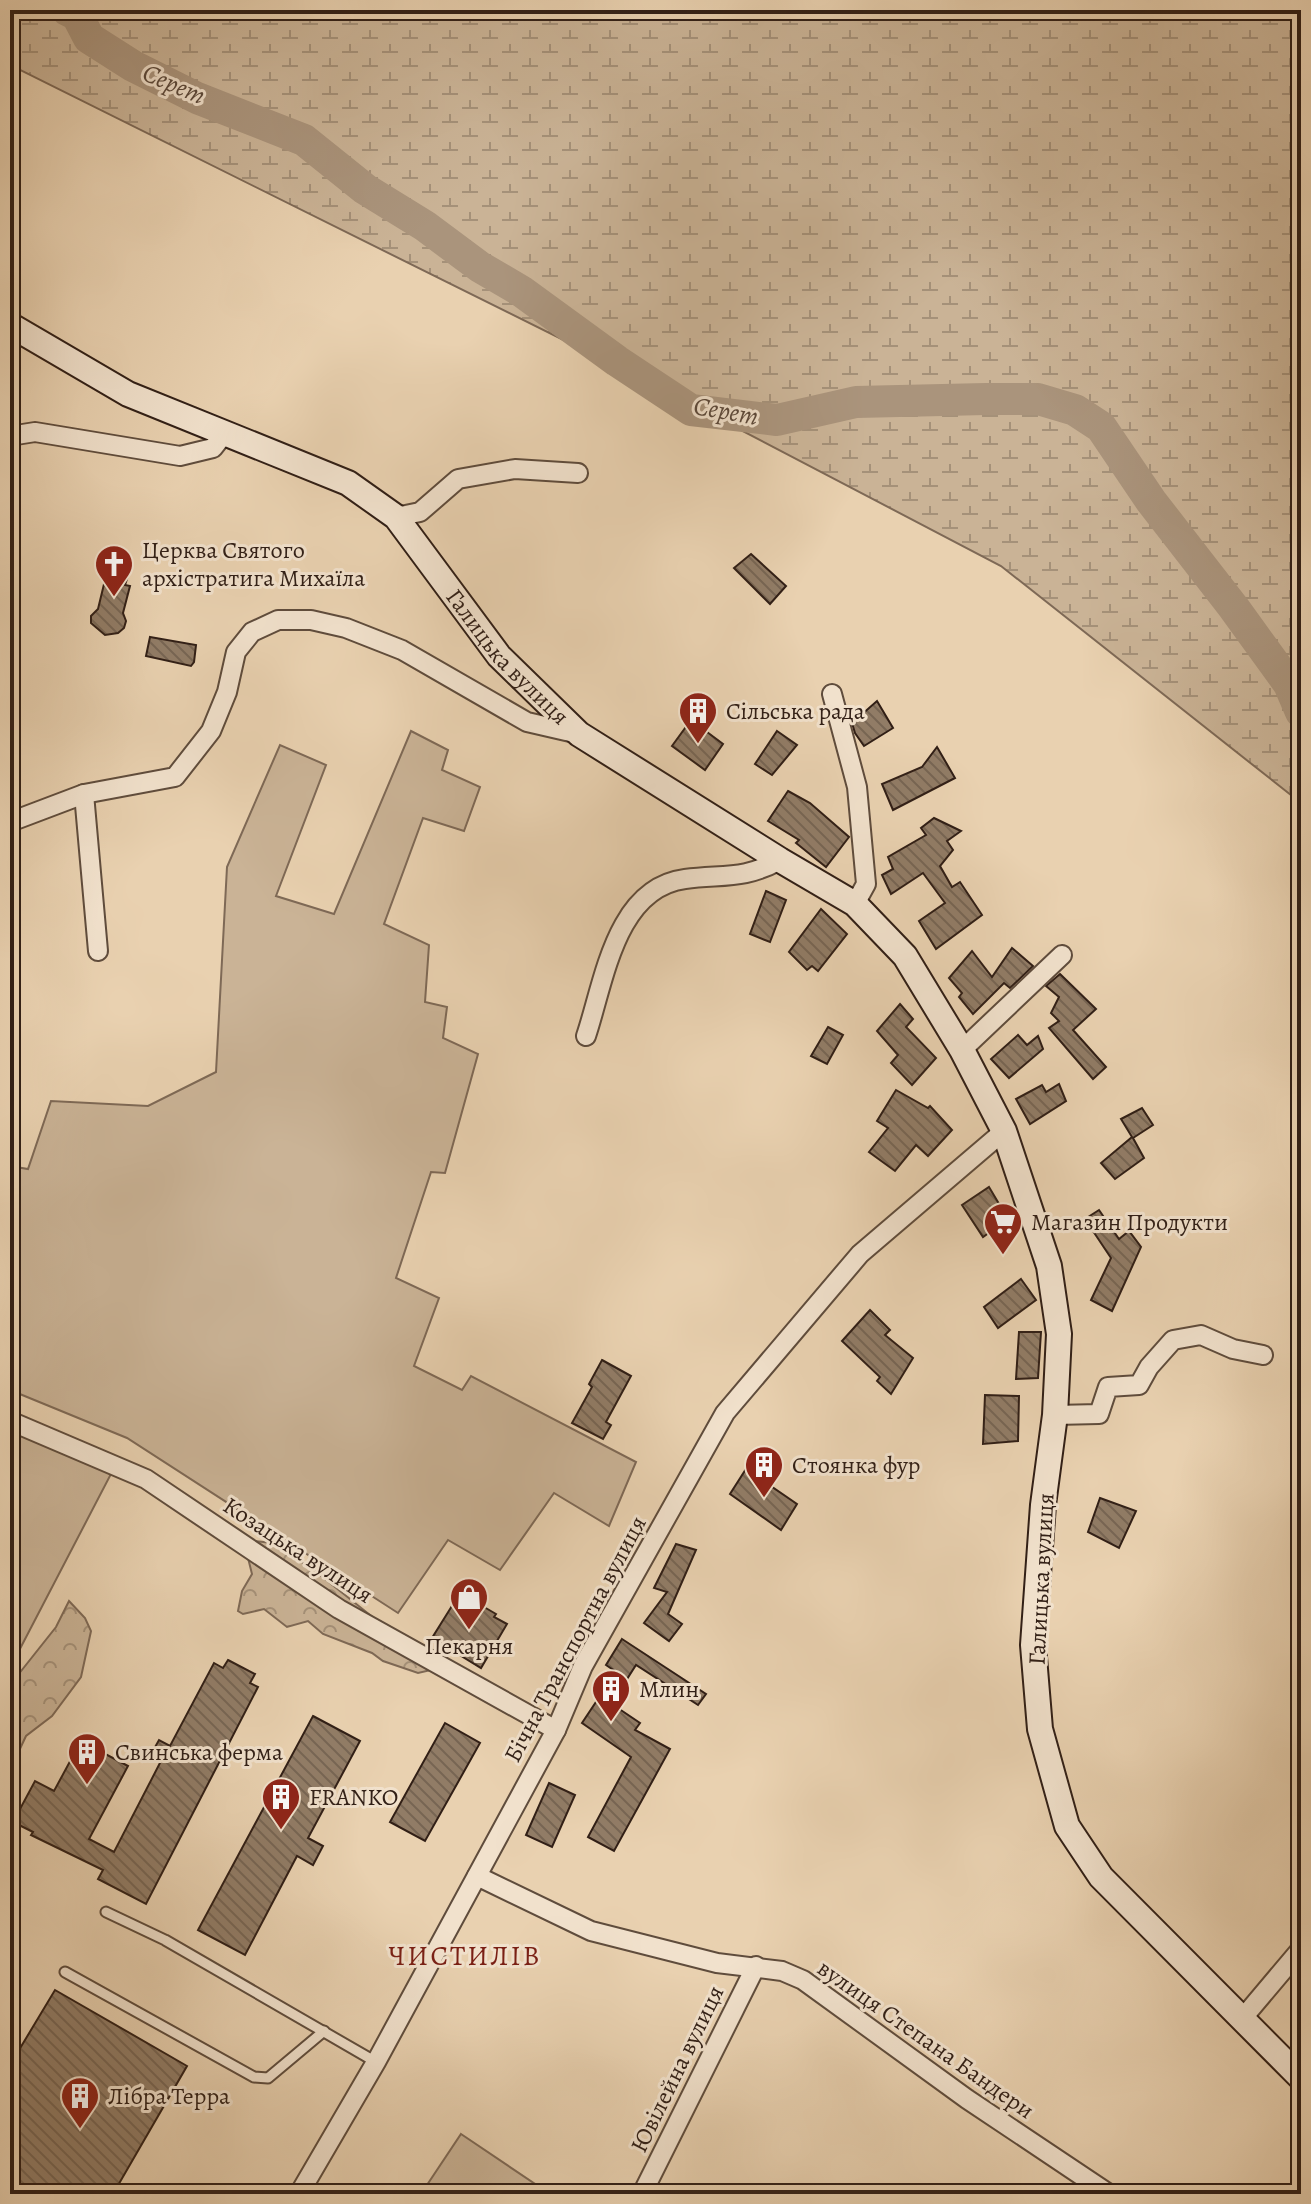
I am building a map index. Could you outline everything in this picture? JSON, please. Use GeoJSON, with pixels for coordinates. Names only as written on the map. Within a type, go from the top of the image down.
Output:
{"type":"FeatureCollection","features":[{"type":"Feature","properties":{"kind":"main road","name":"Галицька вулиця"},"geometry":{"type":"LineString","coordinates":[[10,325],[128,394],[348,483],[396,517],[499,656],[579,734],[855,904],[905,956],[962,1050],[1004,1131],[1049,1266],[1059,1334],[1055,1415],[1043,1505],[1033,1645],[1040,1729],[1067,1826],[1101,1877],[1301,2078]]}},
{"type":"Feature","properties":{"kind":"street"},"geometry":{"type":"LineString","coordinates":[[10,436],[35,432],[180,456],[213,448],[224,434]]}},
{"type":"Feature","properties":{"kind":"street"},"geometry":{"type":"LineString","coordinates":[[396,517],[420,512],[458,479],[515,469],[578,473]]}},
{"type":"Feature","properties":{"kind":"street"},"geometry":{"type":"LineString","coordinates":[[10,822],[84,794],[175,777],[211,731],[227,692],[236,652],[252,632],[278,620],[311,620],[346,628],[402,650],[527,722],[579,734]]}},
{"type":"Feature","properties":{"kind":"street"},"geometry":{"type":"LineString","coordinates":[[832,694],[857,787],[866,884],[855,904]]}},
{"type":"Feature","properties":{"kind":"street"},"geometry":{"type":"LineString","coordinates":[[84,794],[98,951]]}},
{"type":"Feature","properties":{"kind":"street"},"geometry":{"type":"LineString","coordinates":[[586,1036],[617,936],[644,900],[663,886],[684,879],[757,872],[780,860]]}},
{"type":"Feature","properties":{"kind":"street"},"geometry":{"type":"LineString","coordinates":[[962,1050],[1062,955]]}},
{"type":"Feature","properties":{"kind":"street","name":"Бічна Транспортна вулиця"},"geometry":{"type":"LineString","coordinates":[[299,2194],[376,2062],[556,1730],[583,1666],[725,1413],[860,1254],[1004,1131]]}},
{"type":"Feature","properties":{"kind":"street"},"geometry":{"type":"LineString","coordinates":[[1055,1415],[1099,1414],[1108,1387],[1139,1385],[1149,1367],[1173,1340],[1201,1335],[1233,1349],[1263,1355]]}},
{"type":"Feature","properties":{"kind":"street","name":"Козацька вулиця"},"geometry":{"type":"LineString","coordinates":[[10,1421],[146,1479],[339,1609],[556,1730]]}},
{"type":"Feature","properties":{"kind":"street","name":"вулиця Степана Бандери"},"geometry":{"type":"LineString","coordinates":[[477,1876],[591,1931],[717,1963],[782,1971],[803,1980],[967,2099],[1109,2194]]}},
{"type":"Feature","properties":{"kind":"street"},"geometry":{"type":"LineString","coordinates":[[1242,2019],[1301,1949]]}},
{"type":"Feature","properties":{"kind":"street","name":"Ювілейна вулиця"},"geometry":{"type":"LineString","coordinates":[[642,2194],[756,1966]]}},
{"type":"Feature","properties":{"kind":"lane"},"geometry":{"type":"LineString","coordinates":[[106,1912],[165,1940],[376,2062]]}},
{"type":"Feature","properties":{"kind":"lane"},"geometry":{"type":"LineString","coordinates":[[65,1972],[254,2077],[268,2078],[324,2031]]}},
{"type":"Feature","properties":{"kind":"green space"},"geometry":{"type":"Polygon","coordinates":[[[10,10],[1301,10],[1301,803],[1001,566],[664,390],[10,65],[10,10]]]}},
{"type":"Feature","properties":{"kind":"green space"},"geometry":{"type":"Polygon","coordinates":[[[411,731],[448,750],[442,770],[480,787],[464,831],[423,818],[384,924],[429,945],[425,1002],[447,1007],[443,1038],[478,1054],[445,1173],[431,1172],[396,1278],[439,1298],[414,1366],[462,1390],[471,1376],[636,1462],[609,1526],[554,1493],[500,1570],[448,1540],[398,1613],[127,1438],[10,1390],[10,1166],[28,1169],[51,1101],[148,1106],[216,1072],[227,867],[280,745],[326,765],[276,896],[334,914],[411,731]]]}},
{"type":"Feature","properties":{"kind":"green space"},"geometry":{"type":"Polygon","coordinates":[[[10,1421],[112,1472],[10,1668],[10,1421]]]}},
{"type":"Feature","properties":{"kind":"green space"},"geometry":{"type":"Polygon","coordinates":[[[254,1541],[273,1543],[315,1571],[375,1619],[430,1649],[431,1670],[418,1673],[383,1661],[372,1653],[323,1634],[308,1621],[287,1627],[264,1609],[243,1614],[238,1611],[242,1591],[252,1574],[247,1554],[254,1541]]]}},
{"type":"Feature","properties":{"kind":"green space"},"geometry":{"type":"Polygon","coordinates":[[[69,1601],[85,1618],[91,1631],[81,1677],[52,1716],[26,1736],[10,1770],[10,1685],[56,1627],[69,1601]]]}},
{"type":"Feature","properties":{"kind":"green space"},"geometry":{"type":"Polygon","coordinates":[[[461,2134],[550,2194],[421,2194],[461,2134]]]}},
{"type":"Feature","properties":{"kind":"building"},"geometry":{"type":"Polygon","coordinates":[[[751,554],[786,586],[770,604],[734,568],[751,554]]]}},
{"type":"Feature","properties":{"kind":"building","name":"Церква Святого архістратига Михаїла"},"geometry":{"type":"Polygon","coordinates":[[[110,575],[127,579],[125,585],[130,586],[123,613],[126,621],[124,628],[118,633],[105,635],[91,623],[91,616],[98,609],[105,580],[109,581],[110,575]]]}},
{"type":"Feature","properties":{"kind":"building"},"geometry":{"type":"Polygon","coordinates":[[[150,637],[196,645],[194,662],[191,666],[146,656],[150,637]]]}},
{"type":"Feature","properties":{"kind":"building"},"geometry":{"type":"Polygon","coordinates":[[[877,701],[893,728],[864,746],[852,723],[877,701]]]}},
{"type":"Feature","properties":{"kind":"building","name":"Сільська рада"},"geometry":{"type":"Polygon","coordinates":[[[691,720],[723,744],[705,770],[672,746],[691,720]]]}},
{"type":"Feature","properties":{"kind":"building"},"geometry":{"type":"Polygon","coordinates":[[[777,731],[797,745],[772,775],[755,764],[777,731]]]}},
{"type":"Feature","properties":{"kind":"building"},"geometry":{"type":"Polygon","coordinates":[[[937,747],[955,778],[893,810],[882,784],[922,767],[937,747]]]}},
{"type":"Feature","properties":{"kind":"building"},"geometry":{"type":"Polygon","coordinates":[[[788,791],[810,803],[849,837],[826,867],[796,843],[799,840],[768,821],[788,791]]]}},
{"type":"Feature","properties":{"kind":"building"},"geometry":{"type":"Polygon","coordinates":[[[934,818],[961,831],[947,841],[953,850],[940,866],[952,887],[960,882],[982,915],[936,949],[919,921],[945,903],[923,873],[891,894],[882,875],[893,869],[888,857],[926,835],[921,828],[934,818]]]}},
{"type":"Feature","properties":{"kind":"building"},"geometry":{"type":"Polygon","coordinates":[[[766,891],[786,900],[770,942],[750,934],[766,891]]]}},
{"type":"Feature","properties":{"kind":"building"},"geometry":{"type":"Polygon","coordinates":[[[821,909],[847,934],[818,971],[812,966],[807,970],[789,952],[821,909]]]}},
{"type":"Feature","properties":{"kind":"building"},"geometry":{"type":"Polygon","coordinates":[[[1012,948],[1033,966],[1010,988],[1004,983],[973,1014],[959,997],[962,993],[949,978],[972,951],[992,977],[1012,948]]]}},
{"type":"Feature","properties":{"kind":"building"},"geometry":{"type":"Polygon","coordinates":[[[1060,974],[1096,1009],[1073,1030],[1106,1067],[1093,1079],[1049,1028],[1059,1021],[1051,1013],[1059,997],[1046,986],[1060,974]]]}},
{"type":"Feature","properties":{"kind":"building"},"geometry":{"type":"Polygon","coordinates":[[[900,1004],[913,1019],[906,1027],[936,1058],[912,1085],[891,1063],[898,1055],[877,1031],[900,1004]]]}},
{"type":"Feature","properties":{"kind":"building"},"geometry":{"type":"Polygon","coordinates":[[[828,1027],[843,1035],[827,1064],[811,1056],[828,1027]]]}},
{"type":"Feature","properties":{"kind":"building"},"geometry":{"type":"Polygon","coordinates":[[[1018,1035],[1027,1045],[1038,1036],[1043,1049],[1009,1078],[991,1059],[1018,1035]]]}},
{"type":"Feature","properties":{"kind":"building"},"geometry":{"type":"Polygon","coordinates":[[[1059,1084],[1066,1101],[1030,1124],[1016,1099],[1042,1085],[1046,1092],[1059,1084]]]}},
{"type":"Feature","properties":{"kind":"building"},"geometry":{"type":"Polygon","coordinates":[[[896,1090],[928,1108],[930,1106],[952,1130],[928,1156],[916,1145],[895,1171],[869,1152],[888,1128],[877,1121],[896,1090]]]}},
{"type":"Feature","properties":{"kind":"building"},"geometry":{"type":"Polygon","coordinates":[[[1142,1108],[1153,1125],[1133,1138],[1144,1158],[1115,1179],[1101,1163],[1132,1137],[1121,1119],[1142,1108]]]}},
{"type":"Feature","properties":{"kind":"building"},"geometry":{"type":"Polygon","coordinates":[[[989,1187],[1008,1219],[983,1237],[962,1205],[989,1187]]]}},
{"type":"Feature","properties":{"kind":"building"},"geometry":{"type":"Polygon","coordinates":[[[1099,1210],[1119,1239],[1129,1231],[1141,1247],[1112,1311],[1091,1300],[1111,1258],[1085,1219],[1099,1210]]]}},
{"type":"Feature","properties":{"kind":"building"},"geometry":{"type":"Polygon","coordinates":[[[1021,1279],[1036,1300],[998,1328],[984,1307],[1021,1279]]]}},
{"type":"Feature","properties":{"kind":"building"},"geometry":{"type":"Polygon","coordinates":[[[870,1310],[890,1330],[885,1335],[913,1358],[891,1394],[877,1381],[880,1377],[842,1341],[870,1310]]]}},
{"type":"Feature","properties":{"kind":"building"},"geometry":{"type":"Polygon","coordinates":[[[1019,1332],[1041,1332],[1038,1378],[1016,1379],[1019,1332]]]}},
{"type":"Feature","properties":{"kind":"building"},"geometry":{"type":"Polygon","coordinates":[[[602,1360],[631,1376],[606,1422],[611,1425],[603,1439],[572,1423],[592,1387],[589,1384],[602,1360]]]}},
{"type":"Feature","properties":{"kind":"building"},"geometry":{"type":"Polygon","coordinates":[[[985,1395],[1019,1396],[1018,1441],[983,1444],[985,1395]]]}},
{"type":"Feature","properties":{"kind":"building","name":"Стоянка фур"},"geometry":{"type":"Polygon","coordinates":[[[746,1469],[797,1504],[781,1530],[730,1494],[746,1469]]]}},
{"type":"Feature","properties":{"kind":"building"},"geometry":{"type":"Polygon","coordinates":[[[1100,1498],[1136,1511],[1119,1548],[1088,1532],[1100,1498]]]}},
{"type":"Feature","properties":{"kind":"building"},"geometry":{"type":"Polygon","coordinates":[[[676,1544],[696,1550],[668,1614],[682,1624],[669,1641],[644,1623],[667,1592],[654,1588],[676,1544]]]}},
{"type":"Feature","properties":{"kind":"building","name":"Пекарня"},"geometry":{"type":"Polygon","coordinates":[[[460,1593],[507,1624],[481,1668],[432,1638],[460,1593]]]}},
{"type":"Feature","properties":{"kind":"building"},"geometry":{"type":"Polygon","coordinates":[[[622,1639],[706,1694],[698,1705],[636,1665],[627,1679],[606,1665],[622,1639]]]}},
{"type":"Feature","properties":{"kind":"building","name":"Свинська ферма"},"geometry":{"type":"Polygon","coordinates":[[[228,1660],[255,1674],[250,1683],[258,1687],[146,1904],[98,1879],[103,1870],[31,1835],[33,1832],[13,1822],[35,1781],[54,1791],[81,1741],[128,1766],[89,1839],[114,1852],[161,1761],[150,1756],[159,1740],[170,1746],[214,1663],[223,1668],[228,1660]]]}},
{"type":"Feature","properties":{"kind":"building"},"geometry":{"type":"Polygon","coordinates":[[[600,1696],[640,1723],[635,1730],[670,1749],[614,1851],[588,1837],[631,1757],[582,1723],[600,1696]]]}},
{"type":"Feature","properties":{"kind":"building","name":"FRANKO"},"geometry":{"type":"Polygon","coordinates":[[[313,1716],[360,1741],[308,1838],[323,1846],[313,1865],[297,1856],[245,1955],[198,1930],[313,1716]]]}},
{"type":"Feature","properties":{"kind":"building"},"geometry":{"type":"Polygon","coordinates":[[[445,1723],[480,1743],[425,1841],[390,1822],[445,1723]]]}},
{"type":"Feature","properties":{"kind":"building"},"geometry":{"type":"Polygon","coordinates":[[[549,1783],[575,1795],[552,1847],[526,1835],[549,1783]]]}},
{"type":"Feature","properties":{"kind":"building","name":"Лібра Терра"},"geometry":{"type":"Polygon","coordinates":[[[55,1990],[187,2066],[113,2194],[10,2194],[10,2065],[55,1990]]]}},
{"type":"Feature","properties":{"kind":"waterway","name":"Серет"},"geometry":{"type":"LineString","coordinates":[[67,10],[77,15],[89,38],[133,66],[197,98],[304,140],[365,189],[521,291],[691,410],[777,420],[856,402],[986,399],[1038,399],[1075,410],[1101,427],[1151,501],[1289,684],[1301,712]]}},
{"type":"Feature","properties":{"kind":"place","name":"Церква Святого архістратига Михаїла"},"geometry":{"type":"Point","coordinates":[114,598]}},
{"type":"Feature","properties":{"kind":"place","name":"Сільська рада"},"geometry":{"type":"Point","coordinates":[698,745]}},
{"type":"Feature","properties":{"kind":"place","name":"Магазин Продукти"},"geometry":{"type":"Point","coordinates":[1003,1256]}},
{"type":"Feature","properties":{"kind":"place","name":"Стоянка фур"},"geometry":{"type":"Point","coordinates":[764,1499]}},
{"type":"Feature","properties":{"kind":"place","name":"Пекарня"},"geometry":{"type":"Point","coordinates":[469,1631]}},
{"type":"Feature","properties":{"kind":"place","name":"Млин"},"geometry":{"type":"Point","coordinates":[611,1723]}},
{"type":"Feature","properties":{"kind":"place","name":"Свинська ферма"},"geometry":{"type":"Point","coordinates":[87,1786]}},
{"type":"Feature","properties":{"kind":"place","name":"FRANKO"},"geometry":{"type":"Point","coordinates":[281,1831]}},
{"type":"Feature","properties":{"kind":"place","name":"Лібра Терра"},"geometry":{"type":"Point","coordinates":[80,2130]}},
{"type":"Feature","properties":{"kind":"district","name":"ЧИСТИЛІВ"},"geometry":{"type":"Point","coordinates":[465,1956]}}]}
